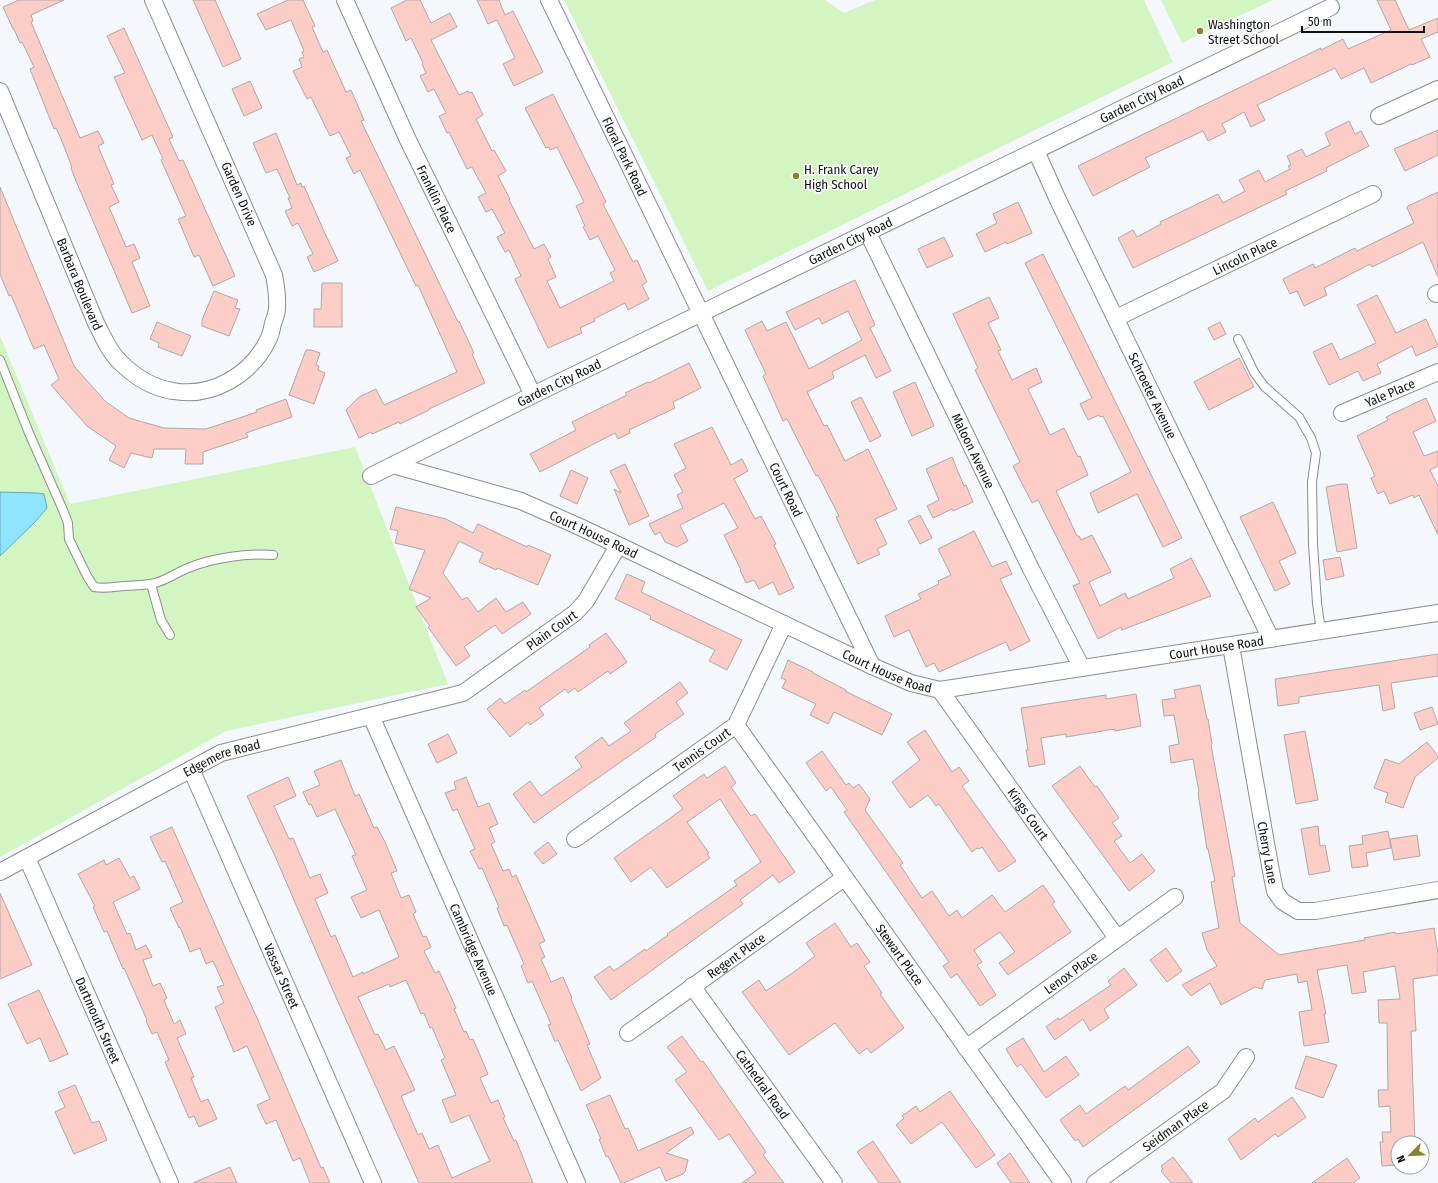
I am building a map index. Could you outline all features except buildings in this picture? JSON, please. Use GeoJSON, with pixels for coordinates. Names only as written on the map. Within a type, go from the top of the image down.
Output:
{"type":"FeatureCollection","features":[{"type":"Feature","properties":{"kind":"street","name":"Garden Drive"},"geometry":{"type":"LineString","coordinates":[[153,0],[274,274],[277,291],[277,309],[268,340],[254,362],[230,382]]}},
{"type":"Feature","properties":{"kind":"street","name":"Franklin Place"},"geometry":{"type":"LineString","coordinates":[[345,0],[408,140],[533,395]]}},
{"type":"Feature","properties":{"kind":"street","name":"Floral Park Road"},"geometry":{"type":"LineString","coordinates":[[549,0],[700,314]]}},
{"type":"Feature","properties":{"kind":"street","name":"Garden City Road"},"geometry":{"type":"LineString","coordinates":[[371,476],[533,395],[1331,7]]}},
{"type":"Feature","properties":{"kind":"street"},"geometry":{"type":"LineString","coordinates":[[1379,116],[1438,89]]}},
{"type":"Feature","properties":{"kind":"street","name":"Barbara Boulevard"},"geometry":{"type":"LineString","coordinates":[[0,91],[96,323],[111,350],[120,362],[138,377],[173,392],[208,390],[230,382]]}},
{"type":"Feature","properties":{"kind":"street","name":"Schroeter Avenue"},"geometry":{"type":"LineString","coordinates":[[1036,151],[1058,200],[1271,638]]}},
{"type":"Feature","properties":{"kind":"street","name":"Lincoln Place"},"geometry":{"type":"LineString","coordinates":[[1116,318],[1373,194]]}},
{"type":"Feature","properties":{"kind":"street","name":"Maloon Avenue"},"geometry":{"type":"LineString","coordinates":[[868,233],[1031,569],[1082,668]]}},
{"type":"Feature","properties":{"kind":"street","name":"Court Road"},"geometry":{"type":"LineString","coordinates":[[700,314],[872,666]]}},
{"type":"Feature","properties":{"kind":"street","name":"Yale Place"},"geometry":{"type":"LineString","coordinates":[[1342,413],[1438,372]]}},
{"type":"Feature","properties":{"kind":"street","name":"Court House Road"},"geometry":{"type":"LineString","coordinates":[[393,465],[521,501],[872,666],[911,683],[940,690],[1438,613]]}},
{"type":"Feature","properties":{"kind":"street","name":"Plain Court"},"geometry":{"type":"LineString","coordinates":[[463,693],[575,613],[586,601],[618,546]]}},
{"type":"Feature","properties":{"kind":"street","name":"Tennis Court"},"geometry":{"type":"LineString","coordinates":[[575,839],[736,725],[784,624]]}},
{"type":"Feature","properties":{"kind":"street","name":"Cherry Lane"},"geometry":{"type":"LineString","coordinates":[[1231,646],[1271,871],[1275,891],[1282,901],[1298,911],[1315,912],[1438,890]]}},
{"type":"Feature","properties":{"kind":"street","name":"Kings Court"},"geometry":{"type":"LineString","coordinates":[[940,690],[1117,938]]}},
{"type":"Feature","properties":{"kind":"street","name":"Edgemere Road"},"geometry":{"type":"LineString","coordinates":[[0,872],[221,752],[463,693]]}},
{"type":"Feature","properties":{"kind":"street","name":"Cambridge Avenue"},"geometry":{"type":"LineString","coordinates":[[371,716],[577,1183]]}},
{"type":"Feature","properties":{"kind":"street","name":"Stewart Place"},"geometry":{"type":"LineString","coordinates":[[736,725],[1063,1183]]}},
{"type":"Feature","properties":{"kind":"street","name":"Vassar Street"},"geometry":{"type":"LineString","coordinates":[[191,769],[373,1183]]}},
{"type":"Feature","properties":{"kind":"street","name":"Dartmouth Street"},"geometry":{"type":"LineString","coordinates":[[27,858],[170,1183]]}},
{"type":"Feature","properties":{"kind":"street","name":"Regent Place"},"geometry":{"type":"LineString","coordinates":[[628,1033],[844,878]]}},
{"type":"Feature","properties":{"kind":"street","name":"Lenox Place"},"geometry":{"type":"LineString","coordinates":[[966,1048],[1175,896]]}},
{"type":"Feature","properties":{"kind":"street","name":"Cathedral Road"},"geometry":{"type":"LineString","coordinates":[[692,986],[834,1183]]}},
{"type":"Feature","properties":{"kind":"street","name":"Seidman Place"},"geometry":{"type":"LineString","coordinates":[[1095,1183],[1223,1091],[1246,1057]]}},
{"type":"Feature","properties":{"kind":"lane"},"geometry":{"type":"LineString","coordinates":[[1238,339],[1254,372],[1264,386],[1299,417],[1311,438],[1316,453],[1312,482],[1313,544],[1317,603],[1321,631]]}},
{"type":"Feature","properties":{"kind":"lane"},"geometry":{"type":"LineString","coordinates":[[0,360],[63,510],[68,523],[69,539],[94,587],[102,589],[150,584],[189,568],[211,561],[238,556],[260,554],[273,555]]}},
{"type":"Feature","properties":{"kind":"lane"},"geometry":{"type":"LineString","coordinates":[[150,584],[161,620],[170,635]]}},
{"type":"Feature","properties":{"kind":"green space","name":"H. Frank Carey High School"},"geometry":{"type":"Polygon","coordinates":[[[564,0],[825,0],[844,13],[875,0],[1144,0],[1173,62],[708,291],[564,0]]]}},
{"type":"Feature","properties":{"kind":"green space"},"geometry":{"type":"Polygon","coordinates":[[[1161,0],[1273,0],[1182,43],[1161,0]]]}},
{"type":"Feature","properties":{"kind":"green space"},"geometry":{"type":"Polygon","coordinates":[[[0,336],[70,504],[355,447],[448,684],[226,731],[0,857],[0,336]]]}},
{"type":"Feature","properties":{"kind":"water"},"geometry":{"type":"Polygon","coordinates":[[[0,492],[44,494],[47,508],[35,522],[0,556],[0,492]]]}},
{"type":"Feature","properties":{"kind":"place","name":"Washington Street School"},"geometry":{"type":"Point","coordinates":[1200,31]}},
{"type":"Feature","properties":{"kind":"place","name":"H. Frank Carey High School"},"geometry":{"type":"Point","coordinates":[796,176]}}]}
